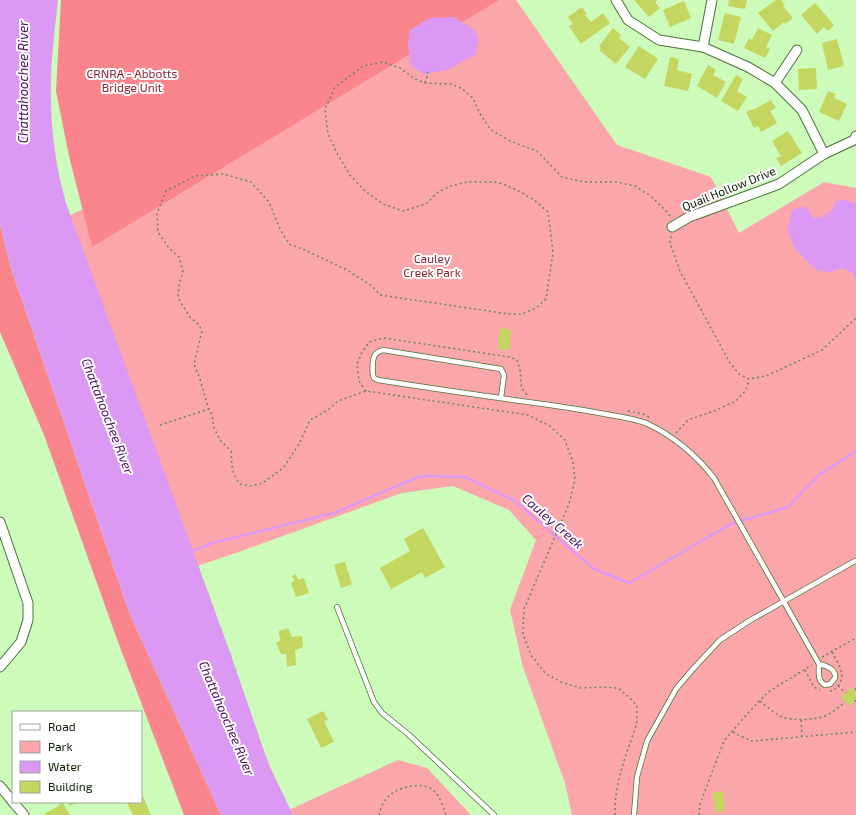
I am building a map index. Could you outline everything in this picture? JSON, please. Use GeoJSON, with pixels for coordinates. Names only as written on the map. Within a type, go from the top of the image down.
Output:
{"type":"FeatureCollection","features":[{"type":"Feature","properties":{"kind":"street"},"geometry":{"type":"LineString","coordinates":[[616,0],[628,20],[659,40],[703,47],[748,66],[775,83],[802,110],[824,154]]}},
{"type":"Feature","properties":{"kind":"street"},"geometry":{"type":"LineString","coordinates":[[703,47],[712,0]]}},
{"type":"Feature","properties":{"kind":"street"},"geometry":{"type":"LineString","coordinates":[[775,83],[797,50]]}},
{"type":"Feature","properties":{"kind":"street","name":"Quail Hollow Drive"},"geometry":{"type":"LineString","coordinates":[[672,227],[689,217],[779,184],[824,154],[854,140],[856,136]]}},
{"type":"Feature","properties":{"kind":"street"},"geometry":{"type":"LineString","coordinates":[[0,522],[28,604],[28,620],[21,642],[0,667]]}},
{"type":"Feature","properties":{"kind":"street"},"geometry":{"type":"LineString","coordinates":[[0,786],[12,801]]}},
{"type":"Feature","properties":{"kind":"street"},"geometry":{"type":"LineString","coordinates":[[14,803],[24,815]]}},
{"type":"Feature","properties":{"kind":"lane"},"geometry":{"type":"LineString","coordinates":[[501,398],[504,375],[501,369],[383,350],[378,351],[374,355],[372,374],[374,378],[378,380],[501,398],[586,410],[627,418],[647,424],[675,440],[687,449],[714,478],[818,662],[820,680],[822,684],[830,684],[835,678],[836,674],[833,670],[818,662]]}},
{"type":"Feature","properties":{"kind":"lane"},"geometry":{"type":"LineString","coordinates":[[634,815],[637,777],[647,741],[676,689],[693,669],[720,640],[749,620],[856,561]]}},
{"type":"Feature","properties":{"kind":"lane"},"geometry":{"type":"LineString","coordinates":[[337,607],[374,702],[382,713],[408,734],[494,815]]}},
{"type":"Feature","properties":{"kind":"path"},"geometry":{"type":"LineString","coordinates":[[615,815],[615,803],[622,767],[637,720],[637,706],[618,688],[580,688],[560,682],[545,673],[531,655],[523,634],[524,609],[569,504],[575,480],[573,462],[566,440],[550,426],[528,415],[366,391],[338,401],[328,410],[310,420],[299,444],[284,467],[263,483],[250,486],[240,484],[234,477],[231,451],[220,440],[214,428],[212,415],[194,364],[202,331],[199,325],[190,317],[178,298],[179,284],[183,272],[179,257],[169,248],[158,232],[157,214],[166,191],[194,176],[224,174],[251,182],[269,202],[280,229],[289,244],[347,270],[372,286],[380,295],[515,314],[522,314],[536,308],[546,299],[553,252],[548,212],[534,200],[503,184],[494,182],[467,182],[438,192],[426,204],[403,211],[383,204],[365,191],[350,175],[328,134],[325,109],[335,87],[363,66],[383,62],[400,68],[415,79],[425,82],[451,84],[461,88],[473,98],[480,114],[491,130],[510,141],[537,151],[562,178],[584,182],[617,182],[635,186],[652,197],[669,214],[672,227],[670,243],[680,271],[730,362],[739,374],[749,380],[766,376],[822,350],[856,318]]}},
{"type":"Feature","properties":{"kind":"path"},"geometry":{"type":"LineString","coordinates":[[425,82],[428,74],[427,69]]}},
{"type":"Feature","properties":{"kind":"path"},"geometry":{"type":"LineString","coordinates":[[366,391],[359,381],[358,364],[361,354],[369,342],[384,338],[510,357],[517,360],[520,371],[520,382],[523,391],[528,396]]}},
{"type":"Feature","properties":{"kind":"path"},"geometry":{"type":"LineString","coordinates":[[676,433],[688,420],[714,411],[736,401],[746,390],[749,380]]}},
{"type":"Feature","properties":{"kind":"path"},"geometry":{"type":"LineString","coordinates":[[160,425],[209,409]]}},
{"type":"Feature","properties":{"kind":"path"},"geometry":{"type":"LineString","coordinates":[[628,411],[650,417]]}},
{"type":"Feature","properties":{"kind":"path"},"geometry":{"type":"LineString","coordinates":[[819,652],[822,657],[856,638]]}},
{"type":"Feature","properties":{"kind":"path"},"geometry":{"type":"LineString","coordinates":[[699,815],[700,804],[724,741],[768,692],[818,662]]}},
{"type":"Feature","properties":{"kind":"path"},"geometry":{"type":"LineString","coordinates":[[760,701],[771,711],[783,718],[801,720],[825,716],[845,702]]}},
{"type":"Feature","properties":{"kind":"path"},"geometry":{"type":"LineString","coordinates":[[801,720],[802,737]]}},
{"type":"Feature","properties":{"kind":"path"},"geometry":{"type":"LineString","coordinates":[[732,731],[752,741],[856,732]]}},
{"type":"Feature","properties":{"kind":"path"},"geometry":{"type":"LineString","coordinates":[[379,815],[379,811],[388,796],[402,788],[423,785],[432,789],[442,803],[446,815]]}},
{"type":"Feature","properties":{"kind":"green space","name":"CRNRA - Abbotts Bridge Unit"},"geometry":{"type":"Polygon","coordinates":[[[61,0],[499,0],[92,247],[69,156],[56,91],[61,0]]]}},
{"type":"Feature","properties":{"kind":"green space","name":"Cauley Creek Park"},"geometry":{"type":"Polygon","coordinates":[[[454,0],[516,0],[617,145],[711,177],[739,233],[824,182],[856,188],[856,815],[572,815],[565,783],[523,667],[510,610],[536,540],[509,510],[453,486],[402,493],[188,569],[63,219],[93,204],[454,0]]]}},
{"type":"Feature","properties":{"kind":"green space"},"geometry":{"type":"Polygon","coordinates":[[[0,224],[11,268],[129,612],[221,815],[184,815],[118,642],[44,435],[0,332],[0,224]]]}},
{"type":"Feature","properties":{"kind":"green space"},"geometry":{"type":"Polygon","coordinates":[[[398,760],[427,768],[471,815],[283,815],[282,813],[398,760]]]}},
{"type":"Feature","properties":{"kind":"water","name":"Chattahoochee River"},"geometry":{"type":"Polygon","coordinates":[[[0,0],[58,0],[53,42],[51,115],[56,159],[66,203],[231,655],[270,767],[293,815],[221,815],[129,612],[11,268],[0,224],[0,0]]]}},
{"type":"Feature","properties":{"kind":"water"},"geometry":{"type":"Polygon","coordinates":[[[454,17],[474,30],[479,40],[475,55],[447,70],[424,74],[411,66],[408,43],[410,30],[430,18],[454,17]]]}},
{"type":"Feature","properties":{"kind":"water"},"geometry":{"type":"Polygon","coordinates":[[[843,199],[856,204],[856,280],[851,272],[842,268],[830,272],[818,271],[805,260],[794,247],[787,230],[792,210],[805,206],[813,218],[822,217],[831,211],[836,202],[843,199]]]}},
{"type":"Feature","properties":{"kind":"building"},"geometry":{"type":"Polygon","coordinates":[[[634,0],[658,0],[655,2],[660,8],[649,17],[634,0]]]}},
{"type":"Feature","properties":{"kind":"building"},"geometry":{"type":"Polygon","coordinates":[[[729,0],[747,0],[745,9],[728,6],[729,0]]]}},
{"type":"Feature","properties":{"kind":"building"},"geometry":{"type":"Polygon","coordinates":[[[776,0],[781,0],[785,5],[783,6],[793,18],[785,24],[784,22],[773,31],[758,13],[776,0]]]}},
{"type":"Feature","properties":{"kind":"building"},"geometry":{"type":"Polygon","coordinates":[[[684,1],[691,18],[670,27],[663,10],[684,1]]]}},
{"type":"Feature","properties":{"kind":"building"},"geometry":{"type":"Polygon","coordinates":[[[815,3],[834,25],[828,31],[824,27],[817,34],[801,15],[815,3]]]}},
{"type":"Feature","properties":{"kind":"building"},"geometry":{"type":"Polygon","coordinates":[[[582,7],[587,14],[585,15],[591,22],[603,13],[610,23],[581,44],[569,26],[573,24],[568,17],[582,7]]]}},
{"type":"Feature","properties":{"kind":"building"},"geometry":{"type":"Polygon","coordinates":[[[725,13],[741,17],[734,44],[718,40],[725,13]]]}},
{"type":"Feature","properties":{"kind":"building"},"geometry":{"type":"Polygon","coordinates":[[[613,28],[621,35],[619,38],[630,47],[616,64],[599,50],[601,48],[599,46],[613,28]]]}},
{"type":"Feature","properties":{"kind":"building"},"geometry":{"type":"Polygon","coordinates":[[[758,28],[772,35],[766,47],[770,49],[765,58],[744,48],[749,38],[752,40],[758,28]]]}},
{"type":"Feature","properties":{"kind":"building"},"geometry":{"type":"Polygon","coordinates":[[[837,39],[844,66],[828,70],[822,43],[837,39]]]}},
{"type":"Feature","properties":{"kind":"building"},"geometry":{"type":"Polygon","coordinates":[[[639,46],[658,59],[645,79],[625,67],[639,46]]]}},
{"type":"Feature","properties":{"kind":"building"},"geometry":{"type":"Polygon","coordinates":[[[670,57],[679,59],[677,70],[692,74],[688,91],[664,86],[670,57]]]}},
{"type":"Feature","properties":{"kind":"building"},"geometry":{"type":"Polygon","coordinates":[[[708,65],[716,70],[713,75],[726,82],[717,98],[697,86],[708,65]]]}},
{"type":"Feature","properties":{"kind":"building"},"geometry":{"type":"Polygon","coordinates":[[[816,68],[817,89],[799,90],[798,69],[816,68]]]}},
{"type":"Feature","properties":{"kind":"building"},"geometry":{"type":"Polygon","coordinates":[[[736,75],[743,79],[737,91],[747,97],[738,111],[721,101],[736,75]]]}},
{"type":"Feature","properties":{"kind":"building"},"geometry":{"type":"Polygon","coordinates":[[[828,91],[836,94],[834,98],[847,104],[839,121],[819,112],[828,91]]]}},
{"type":"Feature","properties":{"kind":"building"},"geometry":{"type":"Polygon","coordinates":[[[771,100],[776,108],[770,111],[777,123],[761,132],[758,126],[754,128],[746,112],[753,110],[771,100]]]}},
{"type":"Feature","properties":{"kind":"building"},"geometry":{"type":"Polygon","coordinates":[[[788,131],[802,153],[781,166],[776,158],[781,156],[772,141],[788,131]]]}},
{"type":"Feature","properties":{"kind":"building"},"geometry":{"type":"Polygon","coordinates":[[[500,328],[511,330],[509,350],[498,349],[500,328]]]}},
{"type":"Feature","properties":{"kind":"building"},"geometry":{"type":"Polygon","coordinates":[[[423,528],[445,567],[425,578],[422,572],[391,589],[380,568],[410,551],[404,539],[423,528]]]}},
{"type":"Feature","properties":{"kind":"building"},"geometry":{"type":"Polygon","coordinates":[[[345,562],[352,584],[341,588],[334,565],[345,562]]]}},
{"type":"Feature","properties":{"kind":"building"},"geometry":{"type":"Polygon","coordinates":[[[296,574],[298,580],[304,578],[309,593],[296,597],[291,583],[294,581],[292,576],[296,574]]]}},
{"type":"Feature","properties":{"kind":"building"},"geometry":{"type":"Polygon","coordinates":[[[288,628],[292,637],[302,636],[303,647],[295,650],[296,665],[287,667],[286,654],[281,654],[276,643],[281,640],[279,631],[288,628]]]}},
{"type":"Feature","properties":{"kind":"building"},"geometry":{"type":"Polygon","coordinates":[[[851,687],[856,691],[856,699],[850,706],[841,698],[851,687]]]}},
{"type":"Feature","properties":{"kind":"building"},"geometry":{"type":"Polygon","coordinates":[[[323,711],[328,720],[324,721],[334,742],[321,748],[307,719],[323,711]]]}},
{"type":"Feature","properties":{"kind":"building"},"geometry":{"type":"Polygon","coordinates":[[[723,791],[725,811],[715,812],[713,792],[723,791]]]}},
{"type":"Feature","properties":{"kind":"building"},"geometry":{"type":"Polygon","coordinates":[[[142,796],[151,815],[133,815],[127,803],[142,803],[142,796]]]}},
{"type":"Feature","properties":{"kind":"building"},"geometry":{"type":"Polygon","coordinates":[[[63,803],[70,815],[43,815],[63,803]]]}},
{"type":"Feature","properties":{"kind":"building"},"geometry":{"type":"Polygon","coordinates":[[[68,803],[75,803],[69,806],[68,803]]]}},
{"type":"Feature","properties":{"kind":"waterway","name":"Cauley Creek"},"geometry":{"type":"LineString","coordinates":[[190,552],[212,543],[334,513],[420,476],[465,477],[515,501],[594,569],[629,583],[731,524],[788,507],[819,475],[856,451]]}}]}
